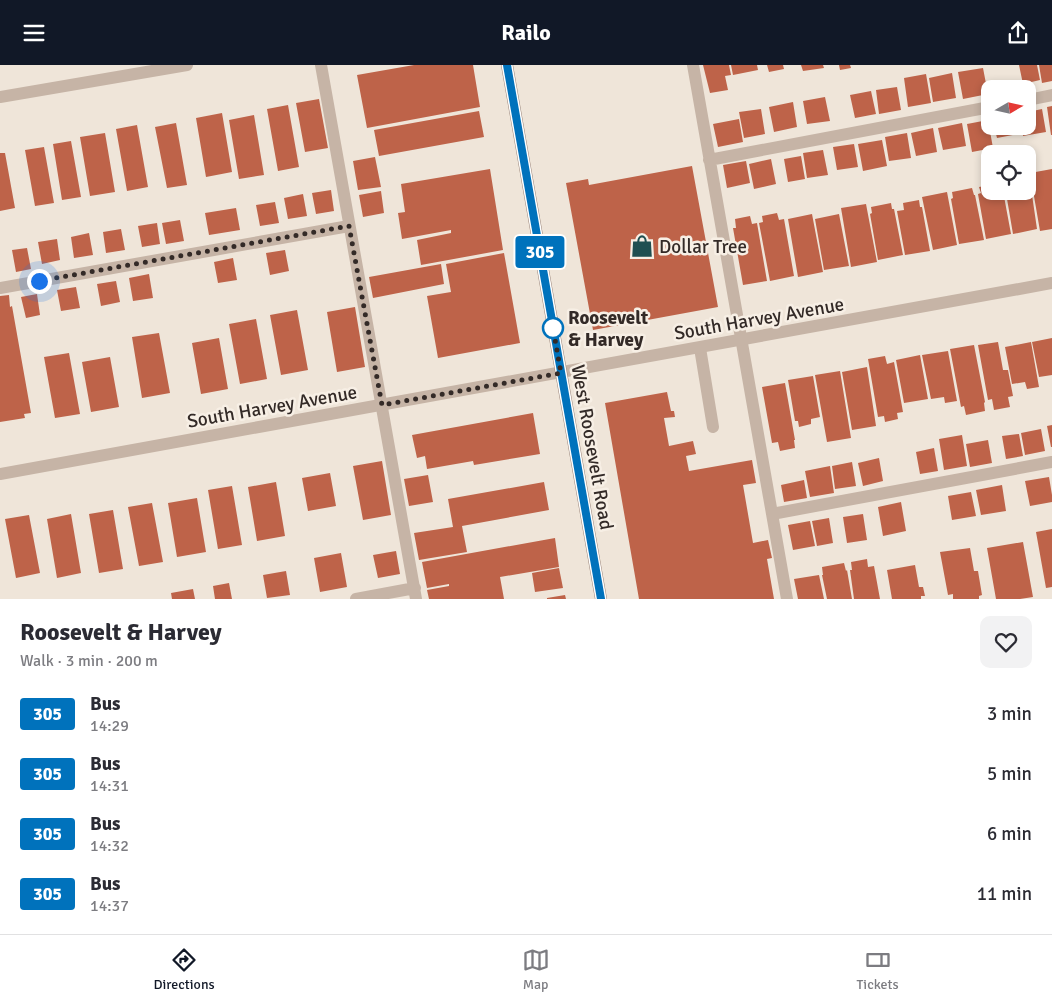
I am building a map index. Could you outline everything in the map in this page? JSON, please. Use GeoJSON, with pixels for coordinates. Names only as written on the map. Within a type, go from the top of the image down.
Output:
{"type":"FeatureCollection","features":[{"type":"Feature","properties":{"kind":"main road","name":"West Roosevelt Road"},"geometry":{"type":"LineString","coordinates":[[507,65],[601,599]]}},
{"type":"Feature","properties":{"kind":"street"},"geometry":{"type":"LineString","coordinates":[[0,97],[187,65]]}},
{"type":"Feature","properties":{"kind":"street"},"geometry":{"type":"LineString","coordinates":[[321,65],[415,594],[356,599]]}},
{"type":"Feature","properties":{"kind":"street"},"geometry":{"type":"LineString","coordinates":[[692,65],[787,599]]}},
{"type":"Feature","properties":{"kind":"street"},"geometry":{"type":"LineString","coordinates":[[1036,98],[1052,95]]}},
{"type":"Feature","properties":{"kind":"street"},"geometry":{"type":"LineString","coordinates":[[709,160],[981,109]]}},
{"type":"Feature","properties":{"kind":"street"},"geometry":{"type":"LineString","coordinates":[[0,288],[349,226]]}},
{"type":"Feature","properties":{"kind":"street","name":"South Harvey Avenue"},"geometry":{"type":"LineString","coordinates":[[0,474],[1052,283]]}},
{"type":"Feature","properties":{"kind":"street"},"geometry":{"type":"LineString","coordinates":[[700,348],[712,427]]}},
{"type":"Feature","properties":{"kind":"street"},"geometry":{"type":"LineString","coordinates":[[772,514],[1052,462]]}},
{"type":"Feature","properties":{"kind":"building"},"geometry":{"type":"Polygon","coordinates":[[[414,65],[473,65],[480,107],[367,128],[357,75],[414,65]]]}},
{"type":"Feature","properties":{"kind":"building"},"geometry":{"type":"Polygon","coordinates":[[[703,65],[729,65],[731,75],[725,76],[728,90],[710,93],[703,65]]]}},
{"type":"Feature","properties":{"kind":"building"},"geometry":{"type":"Polygon","coordinates":[[[731,65],[757,65],[758,70],[733,75],[731,65]]]}},
{"type":"Feature","properties":{"kind":"building"},"geometry":{"type":"Polygon","coordinates":[[[767,65],[783,65],[784,69],[769,72],[767,65]]]}},
{"type":"Feature","properties":{"kind":"building"},"geometry":{"type":"Polygon","coordinates":[[[801,65],[823,65],[824,68],[803,71],[801,65]]]}},
{"type":"Feature","properties":{"kind":"building"},"geometry":{"type":"Polygon","coordinates":[[[839,65],[850,65],[851,68],[840,70],[839,65]]]}},
{"type":"Feature","properties":{"kind":"building"},"geometry":{"type":"Polygon","coordinates":[[[1019,65],[1037,65],[1040,80],[1022,80],[1019,65]]]}},
{"type":"Feature","properties":{"kind":"building"},"geometry":{"type":"Polygon","coordinates":[[[1039,65],[1052,65],[1052,81],[1042,83],[1039,65]]]}},
{"type":"Feature","properties":{"kind":"building"},"geometry":{"type":"Polygon","coordinates":[[[983,68],[985,80],[981,80],[981,95],[963,99],[958,72],[983,68]]]}},
{"type":"Feature","properties":{"kind":"building"},"geometry":{"type":"Polygon","coordinates":[[[952,73],[956,98],[933,102],[929,78],[952,73]]]}},
{"type":"Feature","properties":{"kind":"building"},"geometry":{"type":"Polygon","coordinates":[[[926,74],[931,103],[908,107],[904,78],[926,74]]]}},
{"type":"Feature","properties":{"kind":"building"},"geometry":{"type":"Polygon","coordinates":[[[897,87],[901,110],[879,114],[876,90],[897,87]]]}},
{"type":"Feature","properties":{"kind":"building"},"geometry":{"type":"Polygon","coordinates":[[[871,91],[876,114],[855,118],[850,95],[871,91]]]}},
{"type":"Feature","properties":{"kind":"building"},"geometry":{"type":"Polygon","coordinates":[[[825,97],[830,121],[807,124],[803,101],[825,97]]]}},
{"type":"Feature","properties":{"kind":"building"},"geometry":{"type":"Polygon","coordinates":[[[319,99],[328,148],[305,152],[296,103],[319,99]]]}},
{"type":"Feature","properties":{"kind":"building"},"geometry":{"type":"Polygon","coordinates":[[[793,102],[797,127],[774,132],[769,107],[793,102]]]}},
{"type":"Feature","properties":{"kind":"building"},"geometry":{"type":"Polygon","coordinates":[[[288,105],[299,167],[278,171],[267,109],[288,105]]]}},
{"type":"Feature","properties":{"kind":"building"},"geometry":{"type":"Polygon","coordinates":[[[1052,106],[1052,135],[1051,135],[1047,107],[1052,106]]]}},
{"type":"Feature","properties":{"kind":"building"},"geometry":{"type":"Polygon","coordinates":[[[761,109],[765,134],[744,138],[739,112],[761,109]]]}},
{"type":"Feature","properties":{"kind":"building"},"geometry":{"type":"Polygon","coordinates":[[[1042,109],[1046,132],[1036,134],[1036,110],[1042,109]]]}},
{"type":"Feature","properties":{"kind":"building"},"geometry":{"type":"Polygon","coordinates":[[[479,111],[484,137],[379,156],[374,130],[479,111]]]}},
{"type":"Feature","properties":{"kind":"building"},"geometry":{"type":"Polygon","coordinates":[[[222,113],[232,172],[206,177],[196,118],[222,113]]]}},
{"type":"Feature","properties":{"kind":"building"},"geometry":{"type":"Polygon","coordinates":[[[254,115],[264,175],[239,179],[229,120],[254,115]]]}},
{"type":"Feature","properties":{"kind":"building"},"geometry":{"type":"Polygon","coordinates":[[[739,119],[743,142],[718,147],[713,124],[739,119]]]}},
{"type":"Feature","properties":{"kind":"building"},"geometry":{"type":"Polygon","coordinates":[[[981,121],[981,135],[991,135],[992,145],[981,145],[981,150],[972,152],[967,124],[981,121]]]}},
{"type":"Feature","properties":{"kind":"building"},"geometry":{"type":"Polygon","coordinates":[[[176,123],[187,185],[167,188],[155,127],[176,123]]]}},
{"type":"Feature","properties":{"kind":"building"},"geometry":{"type":"Polygon","coordinates":[[[962,123],[966,146],[943,150],[938,128],[962,123]]]}},
{"type":"Feature","properties":{"kind":"building"},"geometry":{"type":"Polygon","coordinates":[[[137,125],[148,187],[127,191],[116,129],[137,125]]]}},
{"type":"Feature","properties":{"kind":"building"},"geometry":{"type":"Polygon","coordinates":[[[933,128],[937,152],[916,156],[911,133],[933,128]]]}},
{"type":"Feature","properties":{"kind":"building"},"geometry":{"type":"Polygon","coordinates":[[[105,133],[115,192],[90,196],[80,137],[105,133]]]}},
{"type":"Feature","properties":{"kind":"building"},"geometry":{"type":"Polygon","coordinates":[[[907,133],[911,158],[889,161],[885,137],[907,133]]]}},
{"type":"Feature","properties":{"kind":"building"},"geometry":{"type":"Polygon","coordinates":[[[996,135],[1013,135],[997,138],[996,135]]]}},
{"type":"Feature","properties":{"kind":"building"},"geometry":{"type":"Polygon","coordinates":[[[882,140],[887,166],[863,171],[858,144],[882,140]]]}},
{"type":"Feature","properties":{"kind":"building"},"geometry":{"type":"Polygon","coordinates":[[[71,141],[81,197],[62,200],[53,144],[71,141]]]}},
{"type":"Feature","properties":{"kind":"building"},"geometry":{"type":"Polygon","coordinates":[[[854,144],[858,167],[837,170],[833,147],[854,144]]]}},
{"type":"Feature","properties":{"kind":"building"},"geometry":{"type":"Polygon","coordinates":[[[44,147],[54,203],[35,206],[25,150],[44,147]]]}},
{"type":"Feature","properties":{"kind":"building"},"geometry":{"type":"Polygon","coordinates":[[[823,150],[828,175],[807,178],[803,153],[823,150]]]}},
{"type":"Feature","properties":{"kind":"building"},"geometry":{"type":"Polygon","coordinates":[[[0,153],[5,153],[15,208],[0,211],[0,153]]]}},
{"type":"Feature","properties":{"kind":"building"},"geometry":{"type":"Polygon","coordinates":[[[801,156],[805,179],[788,182],[784,159],[801,156]]]}},
{"type":"Feature","properties":{"kind":"building"},"geometry":{"type":"Polygon","coordinates":[[[375,157],[381,187],[358,190],[353,161],[375,157]]]}},
{"type":"Feature","properties":{"kind":"building"},"geometry":{"type":"Polygon","coordinates":[[[771,159],[776,184],[754,189],[749,164],[771,159]]]}},
{"type":"Feature","properties":{"kind":"building"},"geometry":{"type":"Polygon","coordinates":[[[746,161],[750,183],[727,188],[723,165],[746,161]]]}},
{"type":"Feature","properties":{"kind":"building","name":"Dollar Tree"},"geometry":{"type":"Polygon","coordinates":[[[692,166],[718,307],[593,330],[566,183],[588,179],[589,185],[692,166]]]}},
{"type":"Feature","properties":{"kind":"building"},"geometry":{"type":"Polygon","coordinates":[[[490,169],[503,250],[421,265],[417,240],[451,233],[451,230],[402,239],[398,213],[405,212],[401,184],[490,169]]]}},
{"type":"Feature","properties":{"kind":"building"},"geometry":{"type":"Polygon","coordinates":[[[1052,169],[1052,229],[1040,231],[1035,200],[1036,172],[1052,169]]]}},
{"type":"Feature","properties":{"kind":"building"},"geometry":{"type":"Polygon","coordinates":[[[972,188],[984,240],[959,244],[951,199],[953,198],[952,192],[972,188]]]}},
{"type":"Feature","properties":{"kind":"building"},"geometry":{"type":"Polygon","coordinates":[[[331,190],[334,211],[316,214],[312,193],[331,190]]]}},
{"type":"Feature","properties":{"kind":"building"},"geometry":{"type":"Polygon","coordinates":[[[381,191],[384,213],[363,217],[359,195],[381,191]]]}},
{"type":"Feature","properties":{"kind":"building"},"geometry":{"type":"Polygon","coordinates":[[[947,192],[957,245],[933,250],[922,197],[947,192]]]}},
{"type":"Feature","properties":{"kind":"building"},"geometry":{"type":"Polygon","coordinates":[[[981,193],[981,200],[1005,200],[1011,234],[986,239],[978,194],[981,193]]]}},
{"type":"Feature","properties":{"kind":"building"},"geometry":{"type":"Polygon","coordinates":[[[303,194],[307,216],[288,219],[284,198],[303,194]]]}},
{"type":"Feature","properties":{"kind":"building"},"geometry":{"type":"Polygon","coordinates":[[[919,200],[930,251],[905,255],[897,211],[904,210],[903,203],[919,200]]]}},
{"type":"Feature","properties":{"kind":"building"},"geometry":{"type":"Polygon","coordinates":[[[1007,200],[1033,200],[1037,229],[1013,234],[1007,200]]]}},
{"type":"Feature","properties":{"kind":"building"},"geometry":{"type":"Polygon","coordinates":[[[275,202],[279,223],[260,226],[256,205],[275,202]]]}},
{"type":"Feature","properties":{"kind":"building"},"geometry":{"type":"Polygon","coordinates":[[[891,203],[892,209],[894,209],[903,255],[878,260],[870,214],[872,213],[871,207],[891,203]]]}},
{"type":"Feature","properties":{"kind":"building"},"geometry":{"type":"Polygon","coordinates":[[[866,204],[877,262],[851,267],[841,208],[866,204]]]}},
{"type":"Feature","properties":{"kind":"building"},"geometry":{"type":"Polygon","coordinates":[[[236,208],[240,230],[209,235],[205,213],[236,208]]]}},
{"type":"Feature","properties":{"kind":"building"},"geometry":{"type":"Polygon","coordinates":[[[777,213],[779,220],[784,219],[794,276],[770,281],[759,223],[763,222],[762,216],[777,213]]]}},
{"type":"Feature","properties":{"kind":"building"},"geometry":{"type":"Polygon","coordinates":[[[812,214],[823,272],[798,277],[788,219],[812,214]]]}},
{"type":"Feature","properties":{"kind":"building"},"geometry":{"type":"Polygon","coordinates":[[[839,214],[849,266],[824,270],[815,219],[839,214]]]}},
{"type":"Feature","properties":{"kind":"building"},"geometry":{"type":"Polygon","coordinates":[[[750,216],[752,224],[757,223],[767,281],[743,285],[733,228],[736,228],[735,219],[750,216]]]}},
{"type":"Feature","properties":{"kind":"building"},"geometry":{"type":"Polygon","coordinates":[[[180,220],[184,241],[166,244],[162,223],[180,220]]]}},
{"type":"Feature","properties":{"kind":"building"},"geometry":{"type":"Polygon","coordinates":[[[157,223],[160,244],[142,247],[138,226],[157,223]]]}},
{"type":"Feature","properties":{"kind":"building"},"geometry":{"type":"Polygon","coordinates":[[[121,229],[125,250],[106,253],[103,232],[121,229]]]}},
{"type":"Feature","properties":{"kind":"building"},"geometry":{"type":"Polygon","coordinates":[[[89,233],[93,255],[74,258],[71,237],[89,233]]]}},
{"type":"Feature","properties":{"kind":"building"},"geometry":{"type":"Polygon","coordinates":[[[57,239],[60,260],[42,264],[38,242],[57,239]]]}},
{"type":"Feature","properties":{"kind":"building"},"geometry":{"type":"Polygon","coordinates":[[[27,248],[31,269],[16,272],[12,250],[27,248]]]}},
{"type":"Feature","properties":{"kind":"building"},"geometry":{"type":"Polygon","coordinates":[[[285,250],[289,271],[270,275],[266,253],[285,250]]]}},
{"type":"Feature","properties":{"kind":"building"},"geometry":{"type":"Polygon","coordinates":[[[504,253],[520,343],[438,358],[427,296],[451,292],[446,264],[504,253]]]}},
{"type":"Feature","properties":{"kind":"building"},"geometry":{"type":"Polygon","coordinates":[[[233,258],[237,280],[218,283],[214,262],[233,258]]]}},
{"type":"Feature","properties":{"kind":"building"},"geometry":{"type":"Polygon","coordinates":[[[441,264],[444,284],[373,298],[369,277],[441,264]]]}},
{"type":"Feature","properties":{"kind":"building"},"geometry":{"type":"Polygon","coordinates":[[[149,274],[153,298],[133,301],[129,278],[149,274]]]}},
{"type":"Feature","properties":{"kind":"building"},"geometry":{"type":"Polygon","coordinates":[[[116,281],[120,302],[101,306],[97,284],[116,281]]]}},
{"type":"Feature","properties":{"kind":"building"},"geometry":{"type":"Polygon","coordinates":[[[76,287],[80,308],[61,311],[57,290],[76,287]]]}},
{"type":"Feature","properties":{"kind":"building"},"geometry":{"type":"Polygon","coordinates":[[[37,294],[40,315],[26,318],[21,297],[37,294]]]}},
{"type":"Feature","properties":{"kind":"building"},"geometry":{"type":"Polygon","coordinates":[[[9,295],[31,413],[24,414],[25,418],[0,422],[0,296],[9,295]]]}},
{"type":"Feature","properties":{"kind":"building"},"geometry":{"type":"Polygon","coordinates":[[[355,307],[365,367],[337,372],[327,312],[355,307]]]}},
{"type":"Feature","properties":{"kind":"building"},"geometry":{"type":"Polygon","coordinates":[[[297,310],[308,370],[281,375],[270,315],[297,310]]]}},
{"type":"Feature","properties":{"kind":"building"},"geometry":{"type":"Polygon","coordinates":[[[256,319],[267,379],[240,384],[229,324],[256,319]]]}},
{"type":"Feature","properties":{"kind":"building"},"geometry":{"type":"Polygon","coordinates":[[[159,333],[170,393],[142,398],[132,337],[159,333]]]}},
{"type":"Feature","properties":{"kind":"building"},"geometry":{"type":"Polygon","coordinates":[[[219,338],[228,389],[201,394],[192,343],[219,338]]]}},
{"type":"Feature","properties":{"kind":"building"},"geometry":{"type":"Polygon","coordinates":[[[1052,338],[1052,375],[1039,377],[1032,342],[1052,338]]]}},
{"type":"Feature","properties":{"kind":"building"},"geometry":{"type":"Polygon","coordinates":[[[998,342],[1003,370],[1008,370],[1013,396],[1008,397],[1010,407],[994,410],[992,399],[988,400],[978,345],[998,342]]]}},
{"type":"Feature","properties":{"kind":"building"},"geometry":{"type":"Polygon","coordinates":[[[1031,342],[1039,387],[1027,389],[1025,382],[1012,384],[1005,347],[1031,342]]]}},
{"type":"Feature","properties":{"kind":"building"},"geometry":{"type":"Polygon","coordinates":[[[974,345],[985,411],[966,415],[964,406],[961,407],[950,349],[974,345]]]}},
{"type":"Feature","properties":{"kind":"building"},"geometry":{"type":"Polygon","coordinates":[[[948,351],[957,401],[945,403],[944,397],[931,399],[922,355],[948,351]]]}},
{"type":"Feature","properties":{"kind":"building"},"geometry":{"type":"Polygon","coordinates":[[[69,353],[80,414],[55,418],[44,357],[69,353]]]}},
{"type":"Feature","properties":{"kind":"building"},"geometry":{"type":"Polygon","coordinates":[[[920,355],[928,399],[904,403],[896,360],[920,355]]]}},
{"type":"Feature","properties":{"kind":"building"},"geometry":{"type":"Polygon","coordinates":[[[885,356],[887,364],[894,362],[903,412],[897,413],[898,419],[885,422],[884,416],[878,417],[868,359],[885,356]]]}},
{"type":"Feature","properties":{"kind":"building"},"geometry":{"type":"Polygon","coordinates":[[[110,357],[119,407],[91,412],[82,362],[110,357]]]}},
{"type":"Feature","properties":{"kind":"building"},"geometry":{"type":"Polygon","coordinates":[[[867,367],[876,426],[852,430],[842,372],[867,367]]]}},
{"type":"Feature","properties":{"kind":"building"},"geometry":{"type":"Polygon","coordinates":[[[840,371],[851,438],[827,442],[815,375],[840,371]]]}},
{"type":"Feature","properties":{"kind":"building"},"geometry":{"type":"Polygon","coordinates":[[[813,376],[820,417],[811,419],[811,424],[799,427],[798,421],[795,421],[788,380],[813,376]]]}},
{"type":"Feature","properties":{"kind":"building"},"geometry":{"type":"Polygon","coordinates":[[[785,383],[795,448],[780,451],[778,442],[772,443],[762,387],[785,383]]]}},
{"type":"Feature","properties":{"kind":"building"},"geometry":{"type":"Polygon","coordinates":[[[667,392],[671,411],[674,411],[675,417],[664,418],[669,446],[693,441],[696,454],[686,456],[689,471],[752,460],[756,483],[743,485],[753,543],[768,540],[772,558],[767,559],[774,599],[639,599],[605,403],[667,392]]]}},
{"type":"Feature","properties":{"kind":"building"},"geometry":{"type":"Polygon","coordinates":[[[533,413],[540,454],[474,465],[473,461],[427,469],[425,456],[417,458],[412,435],[533,413]]]}},
{"type":"Feature","properties":{"kind":"building"},"geometry":{"type":"Polygon","coordinates":[[[1052,425],[1052,447],[1051,447],[1047,426],[1052,425]]]}},
{"type":"Feature","properties":{"kind":"building"},"geometry":{"type":"Polygon","coordinates":[[[1041,429],[1045,451],[1025,455],[1021,433],[1041,429]]]}},
{"type":"Feature","properties":{"kind":"building"},"geometry":{"type":"Polygon","coordinates":[[[1019,434],[1023,456],[1006,459],[1002,436],[1019,434]]]}},
{"type":"Feature","properties":{"kind":"building"},"geometry":{"type":"Polygon","coordinates":[[[962,435],[967,466],[944,470],[939,439],[962,435]]]}},
{"type":"Feature","properties":{"kind":"building"},"geometry":{"type":"Polygon","coordinates":[[[988,440],[992,463],[970,467],[966,444],[988,440]]]}},
{"type":"Feature","properties":{"kind":"building"},"geometry":{"type":"Polygon","coordinates":[[[934,448],[938,471],[920,474],[916,452],[934,448]]]}},
{"type":"Feature","properties":{"kind":"building"},"geometry":{"type":"Polygon","coordinates":[[[879,458],[883,481],[863,486],[858,463],[879,458]]]}},
{"type":"Feature","properties":{"kind":"building"},"geometry":{"type":"Polygon","coordinates":[[[382,461],[391,515],[363,520],[353,466],[382,461]]]}},
{"type":"Feature","properties":{"kind":"building"},"geometry":{"type":"Polygon","coordinates":[[[852,462],[856,486],[835,489],[832,466],[852,462]]]}},
{"type":"Feature","properties":{"kind":"building"},"geometry":{"type":"Polygon","coordinates":[[[830,466],[834,493],[810,497],[805,471],[830,466]]]}},
{"type":"Feature","properties":{"kind":"building"},"geometry":{"type":"Polygon","coordinates":[[[330,473],[336,506],[308,511],[302,478],[330,473]]]}},
{"type":"Feature","properties":{"kind":"building"},"geometry":{"type":"Polygon","coordinates":[[[428,475],[433,502],[409,506],[404,479],[428,475]]]}},
{"type":"Feature","properties":{"kind":"building"},"geometry":{"type":"Polygon","coordinates":[[[1049,477],[1052,502],[1030,506],[1025,481],[1049,477]]]}},
{"type":"Feature","properties":{"kind":"building"},"geometry":{"type":"Polygon","coordinates":[[[804,480],[807,498],[784,502],[781,485],[804,480]]]}},
{"type":"Feature","properties":{"kind":"building"},"geometry":{"type":"Polygon","coordinates":[[[276,482],[285,536],[257,541],[248,487],[276,482]]]}},
{"type":"Feature","properties":{"kind":"building"},"geometry":{"type":"Polygon","coordinates":[[[544,482],[549,510],[462,526],[467,552],[419,560],[414,533],[453,527],[448,499],[544,482]]]}},
{"type":"Feature","properties":{"kind":"building"},"geometry":{"type":"Polygon","coordinates":[[[1002,485],[1006,511],[981,515],[976,490],[1002,485]]]}},
{"type":"Feature","properties":{"kind":"building"},"geometry":{"type":"Polygon","coordinates":[[[232,486],[242,545],[218,549],[208,490],[232,486]]]}},
{"type":"Feature","properties":{"kind":"building"},"geometry":{"type":"Polygon","coordinates":[[[971,492],[976,516],[952,520],[948,496],[971,492]]]}},
{"type":"Feature","properties":{"kind":"building"},"geometry":{"type":"Polygon","coordinates":[[[197,498],[206,552],[177,557],[168,503],[197,498]]]}},
{"type":"Feature","properties":{"kind":"building"},"geometry":{"type":"Polygon","coordinates":[[[901,502],[906,531],[883,536],[878,507],[901,502]]]}},
{"type":"Feature","properties":{"kind":"building"},"geometry":{"type":"Polygon","coordinates":[[[152,503],[163,562],[139,566],[128,507],[152,503]]]}},
{"type":"Feature","properties":{"kind":"building"},"geometry":{"type":"Polygon","coordinates":[[[113,510],[123,569],[99,573],[89,514],[113,510]]]}},
{"type":"Feature","properties":{"kind":"building"},"geometry":{"type":"Polygon","coordinates":[[[71,514],[81,573],[57,578],[47,519],[71,514]]]}},
{"type":"Feature","properties":{"kind":"building"},"geometry":{"type":"Polygon","coordinates":[[[863,514],[867,540],[847,543],[843,517],[863,514]]]}},
{"type":"Feature","properties":{"kind":"building"},"geometry":{"type":"Polygon","coordinates":[[[29,515],[40,573],[16,578],[5,519],[29,515]]]}},
{"type":"Feature","properties":{"kind":"building"},"geometry":{"type":"Polygon","coordinates":[[[829,518],[833,543],[817,546],[812,521],[829,518]]]}},
{"type":"Feature","properties":{"kind":"building"},"geometry":{"type":"Polygon","coordinates":[[[810,521],[815,546],[793,550],[788,525],[810,521]]]}},
{"type":"Feature","properties":{"kind":"building"},"geometry":{"type":"Polygon","coordinates":[[[1052,529],[1052,587],[1046,588],[1036,532],[1052,529]]]}},
{"type":"Feature","properties":{"kind":"building"},"geometry":{"type":"Polygon","coordinates":[[[555,538],[559,567],[500,577],[504,599],[429,599],[427,590],[449,586],[449,584],[427,588],[422,562],[555,538]]]}},
{"type":"Feature","properties":{"kind":"building"},"geometry":{"type":"Polygon","coordinates":[[[1023,542],[1033,597],[996,599],[987,548],[1023,542]]]}},
{"type":"Feature","properties":{"kind":"building"},"geometry":{"type":"Polygon","coordinates":[[[970,548],[974,571],[978,571],[982,595],[979,596],[979,599],[953,599],[953,594],[948,595],[940,552],[970,548]]]}},
{"type":"Feature","properties":{"kind":"building"},"geometry":{"type":"Polygon","coordinates":[[[396,551],[400,574],[378,578],[373,555],[396,551]]]}},
{"type":"Feature","properties":{"kind":"building"},"geometry":{"type":"Polygon","coordinates":[[[341,553],[347,587],[320,592],[314,558],[341,553]]]}},
{"type":"Feature","properties":{"kind":"building"},"geometry":{"type":"Polygon","coordinates":[[[867,559],[868,567],[874,566],[880,599],[854,599],[850,570],[852,570],[851,562],[867,559]]]}},
{"type":"Feature","properties":{"kind":"building"},"geometry":{"type":"Polygon","coordinates":[[[844,563],[852,599],[827,599],[822,567],[844,563]]]}},
{"type":"Feature","properties":{"kind":"building"},"geometry":{"type":"Polygon","coordinates":[[[915,565],[919,587],[923,587],[925,596],[921,596],[921,599],[892,599],[887,570],[915,565]]]}},
{"type":"Feature","properties":{"kind":"building"},"geometry":{"type":"Polygon","coordinates":[[[559,568],[563,588],[535,592],[532,573],[559,568]]]}},
{"type":"Feature","properties":{"kind":"building"},"geometry":{"type":"Polygon","coordinates":[[[286,571],[290,595],[267,598],[263,575],[286,571]]]}},
{"type":"Feature","properties":{"kind":"building"},"geometry":{"type":"Polygon","coordinates":[[[819,575],[824,599],[798,599],[794,579],[819,575]]]}},
{"type":"Feature","properties":{"kind":"building"},"geometry":{"type":"Polygon","coordinates":[[[229,583],[232,599],[215,599],[213,586],[229,583]]]}},
{"type":"Feature","properties":{"kind":"building"},"geometry":{"type":"Polygon","coordinates":[[[193,589],[195,599],[172,599],[171,593],[193,589]]]}},
{"type":"Feature","properties":{"kind":"building"},"geometry":{"type":"Polygon","coordinates":[[[565,595],[566,599],[547,599],[547,598],[565,595]]]}},
{"type":"Feature","properties":{"kind":"bus line","name":"305"},"geometry":{"type":"LineString","coordinates":[[507,65],[601,599]]}},
{"type":"Feature","properties":{"kind":"place","name":"Dollar Tree"},"geometry":{"type":"Point","coordinates":[642,246]}},
{"type":"Feature","properties":{"kind":"place","name":"Roosevelt & Harvey"},"geometry":{"type":"Point","coordinates":[553,328]}},
{"type":"Feature","properties":{"kind":"route"},"geometry":{"type":"LineString","coordinates":[[39,281],[349,226],[382,405],[561,373],[553,328]]}}]}
